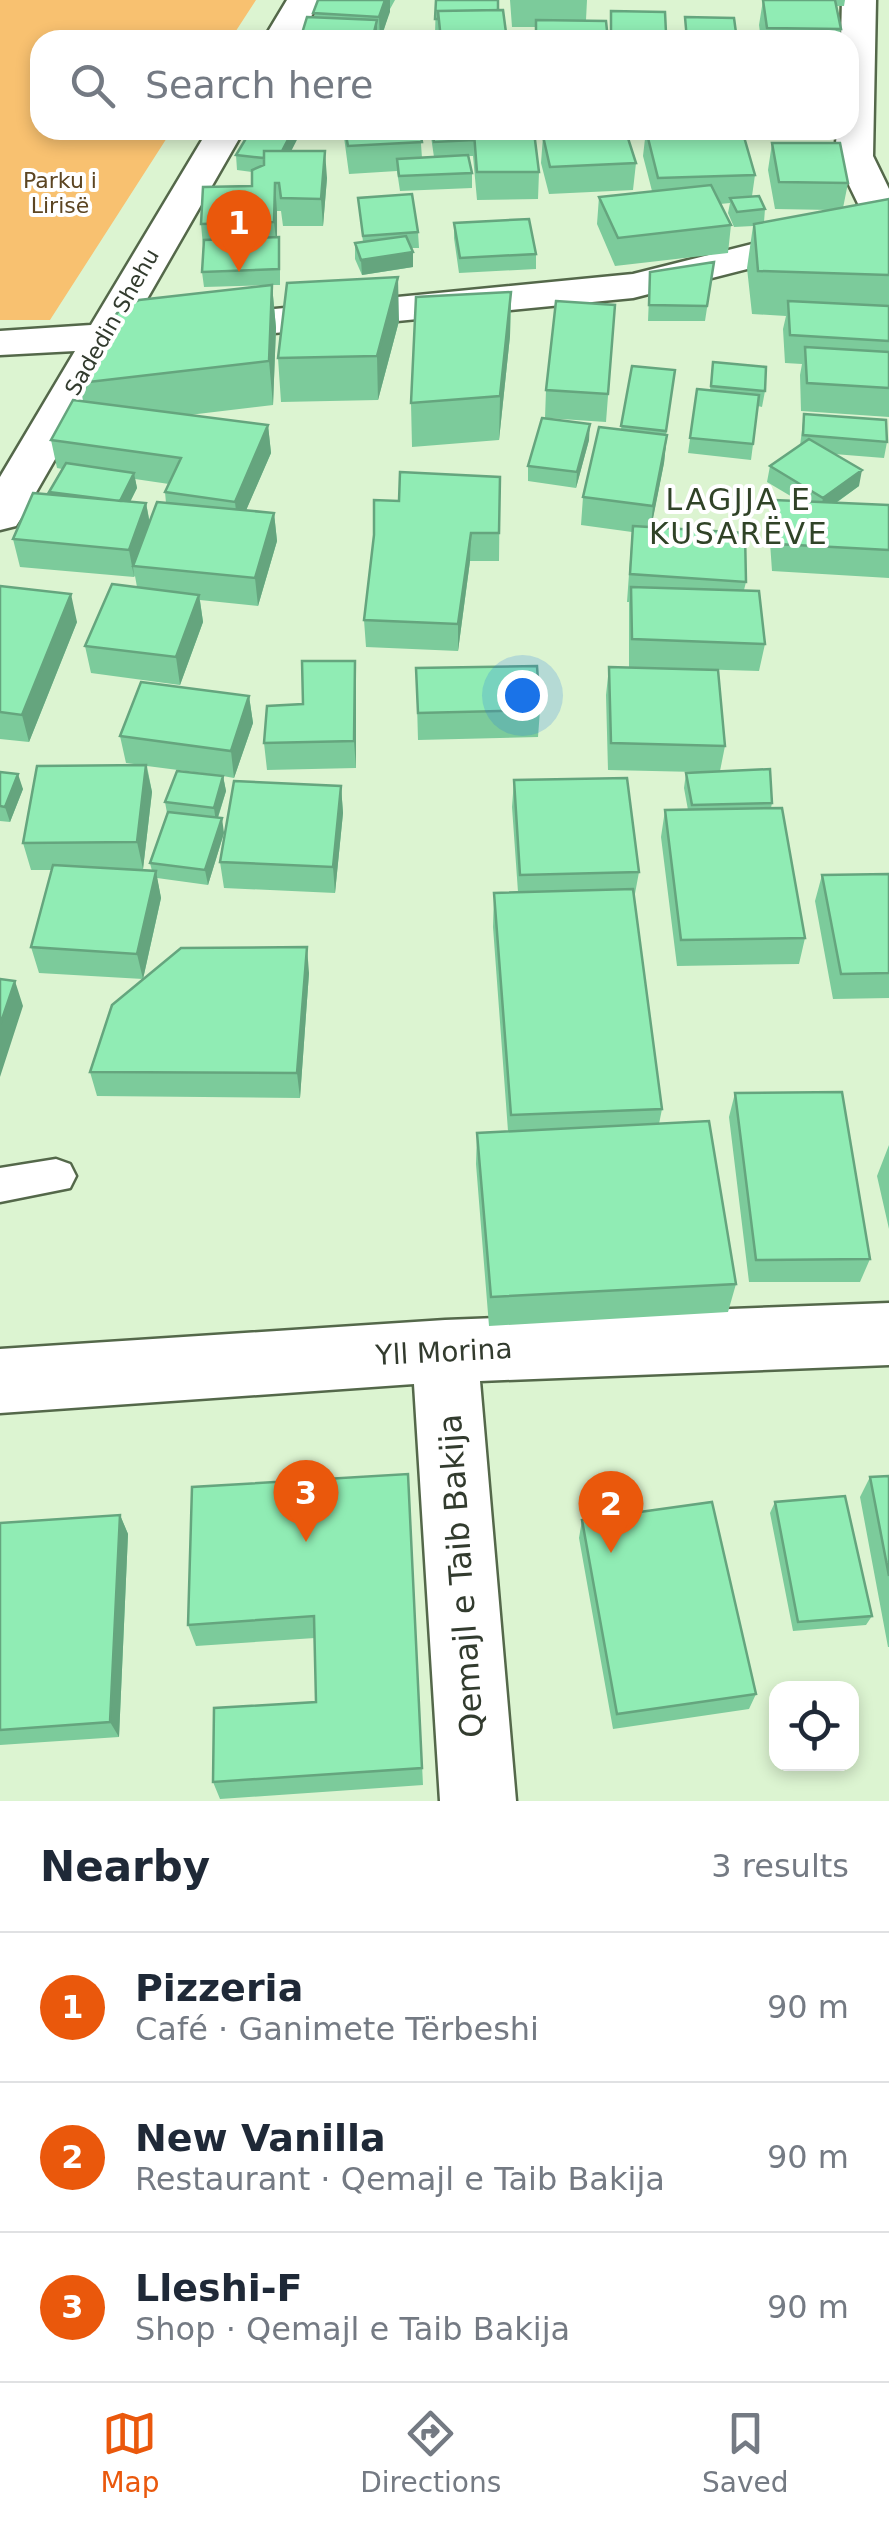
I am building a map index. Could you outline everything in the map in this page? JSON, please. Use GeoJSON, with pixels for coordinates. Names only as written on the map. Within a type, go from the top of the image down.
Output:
{"type":"FeatureCollection","features":[{"type":"Feature","properties":{"kind":"street"},"geometry":{"type":"LineString","coordinates":[[286,30],[304,0]]}},
{"type":"Feature","properties":{"kind":"street"},"geometry":{"type":"LineString","coordinates":[[858,30],[859,0]]}},
{"type":"Feature","properties":{"kind":"street","name":"Sadedin Shehu"},"geometry":{"type":"LineString","coordinates":[[0,515],[220,140]]}},
{"type":"Feature","properties":{"kind":"street"},"geometry":{"type":"LineString","coordinates":[[0,343],[102,337],[633,286],[887,221],[854,156],[855,140]]}},
{"type":"Feature","properties":{"kind":"street","name":"Yll Morina"},"geometry":{"type":"LineString","coordinates":[[0,1381],[445,1350],[889,1334]]}},
{"type":"Feature","properties":{"kind":"street","name":"Qemajl e Taib Bakija"},"geometry":{"type":"LineString","coordinates":[[445,1350],[478,1801]]}},
{"type":"Feature","properties":{"kind":"lane"},"geometry":{"type":"LineString","coordinates":[[0,1185],[56,1176]]}},
{"type":"Feature","properties":{"kind":"green space","name":"Parku i Lirisë"},"geometry":{"type":"Polygon","coordinates":[[[0,0],[256,0],[236,30],[30,30],[30,140],[166,140],[50,320],[0,320],[0,0]]]}},
{"type":"Feature","properties":{"kind":"building"},"geometry":{"type":"Polygon","coordinates":[[[318,0],[385,0],[379,17],[313,13],[318,0]]]}},
{"type":"Feature","properties":{"kind":"building"},"geometry":{"type":"Polygon","coordinates":[[[436,0],[498,0],[498,10],[438,11],[435,19],[436,0]]]}},
{"type":"Feature","properties":{"kind":"building"},"geometry":{"type":"Polygon","coordinates":[[[763,0],[835,0],[841,29],[767,28],[763,0]]]}},
{"type":"Feature","properties":{"kind":"building"},"geometry":{"type":"Polygon","coordinates":[[[503,10],[506,30],[440,30],[438,11],[503,10]]]}},
{"type":"Feature","properties":{"kind":"building"},"geometry":{"type":"Polygon","coordinates":[[[611,11],[665,12],[666,30],[611,30],[611,11]]]}},
{"type":"Feature","properties":{"kind":"building"},"geometry":{"type":"Polygon","coordinates":[[[307,17],[377,20],[374,30],[303,30],[307,17]]]}},
{"type":"Feature","properties":{"kind":"building"},"geometry":{"type":"Polygon","coordinates":[[[685,17],[734,18],[736,30],[686,30],[685,17]]]}},
{"type":"Feature","properties":{"kind":"building"},"geometry":{"type":"Polygon","coordinates":[[[536,20],[606,21],[607,30],[536,30],[536,20]]]}},
{"type":"Feature","properties":{"kind":"building"},"geometry":{"type":"Polygon","coordinates":[[[245,140],[288,140],[282,151],[264,151],[264,158],[236,155],[245,140]]]}},
{"type":"Feature","properties":{"kind":"building"},"geometry":{"type":"Polygon","coordinates":[[[347,140],[422,142],[348,146],[347,140]]]}},
{"type":"Feature","properties":{"kind":"building"},"geometry":{"type":"Polygon","coordinates":[[[475,140],[535,140],[539,172],[477,172],[475,140]]]}},
{"type":"Feature","properties":{"kind":"building"},"geometry":{"type":"Polygon","coordinates":[[[544,140],[629,140],[636,163],[550,167],[544,140]]]}},
{"type":"Feature","properties":{"kind":"building"},"geometry":{"type":"Polygon","coordinates":[[[648,140],[745,140],[755,175],[658,178],[648,140]]]}},
{"type":"Feature","properties":{"kind":"building"},"geometry":{"type":"Polygon","coordinates":[[[772,143],[840,143],[848,183],[779,182],[772,143]]]}},
{"type":"Feature","properties":{"kind":"building"},"geometry":{"type":"Polygon","coordinates":[[[264,151],[325,151],[321,199],[281,198],[279,183],[275,183],[274,222],[201,224],[203,187],[252,186],[252,170],[264,165],[264,151]]]}},
{"type":"Feature","properties":{"kind":"building"},"geometry":{"type":"Polygon","coordinates":[[[468,155],[472,173],[399,176],[397,159],[468,155]]]}},
{"type":"Feature","properties":{"kind":"building"},"geometry":{"type":"Polygon","coordinates":[[[711,185],[731,225],[618,238],[599,197],[711,185]]]}},
{"type":"Feature","properties":{"kind":"building"},"geometry":{"type":"Polygon","coordinates":[[[412,194],[418,232],[363,236],[358,198],[412,194]]]}},
{"type":"Feature","properties":{"kind":"building"},"geometry":{"type":"Polygon","coordinates":[[[759,196],[765,209],[737,212],[730,198],[759,196]]]}},
{"type":"Feature","properties":{"kind":"building"},"geometry":{"type":"Polygon","coordinates":[[[889,199],[889,275],[758,271],[754,224],[889,199]]]}},
{"type":"Feature","properties":{"kind":"building"},"geometry":{"type":"Polygon","coordinates":[[[529,219],[536,254],[460,258],[454,223],[529,219]]]}},
{"type":"Feature","properties":{"kind":"building"},"geometry":{"type":"Polygon","coordinates":[[[406,236],[413,252],[361,260],[355,243],[406,236]]]}},
{"type":"Feature","properties":{"kind":"building"},"geometry":{"type":"Polygon","coordinates":[[[279,237],[279,269],[202,272],[204,240],[279,237]]]}},
{"type":"Feature","properties":{"kind":"building"},"geometry":{"type":"Polygon","coordinates":[[[714,262],[707,306],[649,305],[650,272],[714,262]]]}},
{"type":"Feature","properties":{"kind":"building"},"geometry":{"type":"Polygon","coordinates":[[[398,277],[377,356],[278,358],[287,283],[398,277]]]}},
{"type":"Feature","properties":{"kind":"building"},"geometry":{"type":"Polygon","coordinates":[[[272,285],[269,361],[80,383],[106,328],[121,308],[139,300],[272,285]]]}},
{"type":"Feature","properties":{"kind":"building"},"geometry":{"type":"Polygon","coordinates":[[[511,292],[500,396],[411,403],[416,297],[511,292]]]}},
{"type":"Feature","properties":{"kind":"building"},"geometry":{"type":"Polygon","coordinates":[[[556,301],[615,305],[608,394],[546,390],[556,301]]]}},
{"type":"Feature","properties":{"kind":"building"},"geometry":{"type":"Polygon","coordinates":[[[788,301],[889,306],[889,341],[790,335],[788,301]]]}},
{"type":"Feature","properties":{"kind":"building"},"geometry":{"type":"Polygon","coordinates":[[[805,347],[889,352],[889,388],[807,383],[805,347]]]}},
{"type":"Feature","properties":{"kind":"building"},"geometry":{"type":"Polygon","coordinates":[[[713,362],[766,367],[765,391],[711,386],[713,362]]]}},
{"type":"Feature","properties":{"kind":"building"},"geometry":{"type":"Polygon","coordinates":[[[632,366],[675,370],[666,431],[621,426],[632,366]]]}},
{"type":"Feature","properties":{"kind":"building"},"geometry":{"type":"Polygon","coordinates":[[[697,389],[759,395],[753,444],[690,438],[697,389]]]}},
{"type":"Feature","properties":{"kind":"building"},"geometry":{"type":"Polygon","coordinates":[[[73,400],[268,425],[235,502],[165,492],[181,458],[51,440],[73,400]]]}},
{"type":"Feature","properties":{"kind":"building"},"geometry":{"type":"Polygon","coordinates":[[[804,414],[886,420],[887,442],[803,435],[804,414]]]}},
{"type":"Feature","properties":{"kind":"building"},"geometry":{"type":"Polygon","coordinates":[[[542,418],[590,424],[577,472],[528,466],[542,418]]]}},
{"type":"Feature","properties":{"kind":"building"},"geometry":{"type":"Polygon","coordinates":[[[599,427],[667,435],[653,506],[583,497],[599,427]]]}},
{"type":"Feature","properties":{"kind":"building"},"geometry":{"type":"Polygon","coordinates":[[[809,439],[862,470],[823,498],[770,466],[809,439]]]}},
{"type":"Feature","properties":{"kind":"building"},"geometry":{"type":"Polygon","coordinates":[[[66,463],[134,473],[120,501],[49,492],[66,463]]]}},
{"type":"Feature","properties":{"kind":"building"},"geometry":{"type":"Polygon","coordinates":[[[400,472],[500,477],[499,533],[471,533],[458,624],[364,620],[374,500],[399,501],[400,472]]]}},
{"type":"Feature","properties":{"kind":"building"},"geometry":{"type":"Polygon","coordinates":[[[33,493],[146,503],[129,550],[13,539],[33,493]]]}},
{"type":"Feature","properties":{"kind":"building"},"geometry":{"type":"Polygon","coordinates":[[[774,500],[889,505],[889,550],[777,544],[774,500]]]}},
{"type":"Feature","properties":{"kind":"building"},"geometry":{"type":"Polygon","coordinates":[[[157,502],[274,513],[255,578],[133,566],[157,502]]]}},
{"type":"Feature","properties":{"kind":"building"},"geometry":{"type":"Polygon","coordinates":[[[633,526],[745,533],[746,582],[630,574],[633,526]]]}},
{"type":"Feature","properties":{"kind":"building"},"geometry":{"type":"Polygon","coordinates":[[[112,584],[199,595],[176,657],[85,646],[112,584]]]}},
{"type":"Feature","properties":{"kind":"building"},"geometry":{"type":"Polygon","coordinates":[[[0,586],[71,594],[22,715],[0,712],[0,586]]]}},
{"type":"Feature","properties":{"kind":"building"},"geometry":{"type":"Polygon","coordinates":[[[631,587],[759,591],[765,644],[632,639],[631,587]]]}},
{"type":"Feature","properties":{"kind":"building"},"geometry":{"type":"Polygon","coordinates":[[[302,661],[355,661],[354,741],[264,743],[267,706],[303,704],[302,661]]]}},
{"type":"Feature","properties":{"kind":"building"},"geometry":{"type":"Polygon","coordinates":[[[537,666],[540,710],[418,713],[416,668],[537,666]]]}},
{"type":"Feature","properties":{"kind":"building"},"geometry":{"type":"Polygon","coordinates":[[[609,667],[718,670],[725,746],[611,743],[609,667]]]}},
{"type":"Feature","properties":{"kind":"building"},"geometry":{"type":"Polygon","coordinates":[[[141,682],[249,696],[231,751],[120,736],[141,682]]]}},
{"type":"Feature","properties":{"kind":"building"},"geometry":{"type":"Polygon","coordinates":[[[146,765],[137,842],[23,843],[37,766],[146,765]]]}},
{"type":"Feature","properties":{"kind":"building"},"geometry":{"type":"Polygon","coordinates":[[[770,769],[772,803],[692,805],[686,773],[770,769]]]}},
{"type":"Feature","properties":{"kind":"building"},"geometry":{"type":"Polygon","coordinates":[[[177,771],[223,776],[214,808],[165,802],[177,771]]]}},
{"type":"Feature","properties":{"kind":"building"},"geometry":{"type":"Polygon","coordinates":[[[0,772],[18,774],[5,807],[0,806],[0,772]]]}},
{"type":"Feature","properties":{"kind":"building"},"geometry":{"type":"Polygon","coordinates":[[[627,778],[639,872],[520,875],[514,780],[627,778]]]}},
{"type":"Feature","properties":{"kind":"building"},"geometry":{"type":"Polygon","coordinates":[[[234,781],[341,786],[333,867],[220,862],[234,781]]]}},
{"type":"Feature","properties":{"kind":"building"},"geometry":{"type":"Polygon","coordinates":[[[782,808],[805,938],[681,940],[665,810],[782,808]]]}},
{"type":"Feature","properties":{"kind":"building"},"geometry":{"type":"Polygon","coordinates":[[[168,812],[222,818],[205,870],[150,863],[168,812]]]}},
{"type":"Feature","properties":{"kind":"building"},"geometry":{"type":"Polygon","coordinates":[[[53,865],[156,871],[137,954],[31,947],[53,865]]]}},
{"type":"Feature","properties":{"kind":"building"},"geometry":{"type":"Polygon","coordinates":[[[889,874],[889,973],[841,974],[822,875],[889,874]]]}},
{"type":"Feature","properties":{"kind":"building"},"geometry":{"type":"Polygon","coordinates":[[[633,889],[662,1109],[511,1115],[494,893],[633,889]]]}},
{"type":"Feature","properties":{"kind":"building"},"geometry":{"type":"Polygon","coordinates":[[[307,947],[297,1073],[90,1072],[112,1005],[181,948],[307,947]]]}},
{"type":"Feature","properties":{"kind":"building"},"geometry":{"type":"Polygon","coordinates":[[[0,979],[15,981],[0,1025],[0,979]]]}},
{"type":"Feature","properties":{"kind":"building"},"geometry":{"type":"Polygon","coordinates":[[[842,1092],[870,1259],[756,1260],[735,1093],[842,1092]]]}},
{"type":"Feature","properties":{"kind":"building"},"geometry":{"type":"Polygon","coordinates":[[[709,1121],[736,1284],[491,1297],[477,1133],[709,1121]]]}},
{"type":"Feature","properties":{"kind":"building"},"geometry":{"type":"Polygon","coordinates":[[[408,1474],[422,1768],[213,1782],[214,1708],[316,1702],[314,1616],[188,1625],[192,1487],[408,1474]]]}},
{"type":"Feature","properties":{"kind":"building"},"geometry":{"type":"Polygon","coordinates":[[[889,1476],[889,1576],[870,1477],[889,1476]]]}},
{"type":"Feature","properties":{"kind":"building"},"geometry":{"type":"Polygon","coordinates":[[[845,1496],[872,1616],[798,1622],[775,1502],[845,1496]]]}},
{"type":"Feature","properties":{"kind":"building"},"geometry":{"type":"Polygon","coordinates":[[[712,1502],[756,1694],[617,1714],[582,1520],[712,1502]]]}},
{"type":"Feature","properties":{"kind":"building"},"geometry":{"type":"Polygon","coordinates":[[[120,1515],[110,1722],[0,1730],[0,1523],[120,1515]]]}},
{"type":"Feature","properties":{"kind":"place","name":"Pizzeria"},"geometry":{"type":"Point","coordinates":[239,272]}},
{"type":"Feature","properties":{"kind":"place","name":"Lleshi-F"},"geometry":{"type":"Point","coordinates":[306,1542]}},
{"type":"Feature","properties":{"kind":"place","name":"New Vanilla"},"geometry":{"type":"Point","coordinates":[611,1553]}},
{"type":"Feature","properties":{"kind":"district","name":"LAGJJA E KUSARËVE"},"geometry":{"type":"Point","coordinates":[739,516]}}]}
